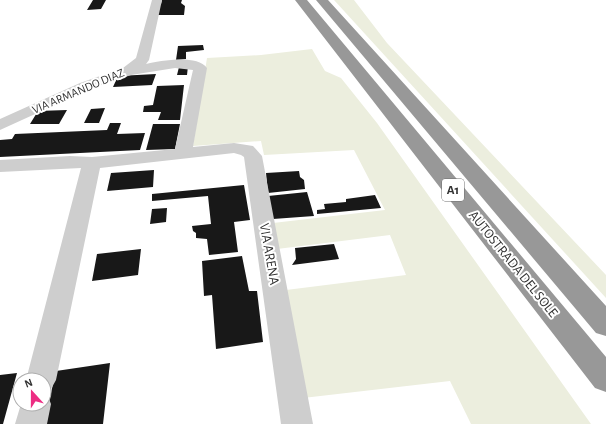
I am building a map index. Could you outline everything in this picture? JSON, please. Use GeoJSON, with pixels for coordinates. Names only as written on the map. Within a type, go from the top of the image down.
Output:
{"type":"FeatureCollection","features":[{"type":"Feature","properties":{"kind":"highway"},"geometry":{"type":"LineString","coordinates":[[326,0],[351,34]]}},
{"type":"Feature","properties":{"kind":"highway","name":"AUTOSTRADA DEL SOLE"},"geometry":{"type":"LineString","coordinates":[[306,1],[351,34],[606,325]]}},
{"type":"Feature","properties":{"kind":"highway","name":"AUTOSTRADA DEL SOLE"},"geometry":{"type":"LineString","coordinates":[[306,1],[606,379]]}},
{"type":"Feature","properties":{"kind":"street","name":"VIA ARMANDO DIAZ"},"geometry":{"type":"LineString","coordinates":[[0,125],[86,86],[128,71],[142,60],[157,0]]}},
{"type":"Feature","properties":{"kind":"street"},"geometry":{"type":"LineString","coordinates":[[128,71],[180,64],[194,65],[200,68],[182,153]]}},
{"type":"Feature","properties":{"kind":"street","name":"VIA ARENA"},"geometry":{"type":"LineString","coordinates":[[0,166],[70,162],[92,163],[234,148],[247,150],[253,156],[297,424]]}},
{"type":"Feature","properties":{"kind":"street"},"geometry":{"type":"LineString","coordinates":[[43,372],[92,163]]}},
{"type":"Feature","properties":{"kind":"street"},"geometry":{"type":"LineString","coordinates":[[31,424],[34,412]]}},
{"type":"Feature","properties":{"kind":"green space"},"geometry":{"type":"Polygon","coordinates":[[[334,0],[354,0],[387,43],[606,275],[606,298],[334,0]]]}},
{"type":"Feature","properties":{"kind":"green space"},"geometry":{"type":"Polygon","coordinates":[[[312,49],[325,71],[341,78],[377,123],[591,424],[471,424],[450,381],[303,398],[286,290],[406,275],[390,235],[277,249],[273,223],[385,210],[354,150],[264,155],[261,141],[193,146],[207,58],[261,55],[312,49]]]}},
{"type":"Feature","properties":{"kind":"building"},"geometry":{"type":"Polygon","coordinates":[[[93,0],[106,0],[101,9],[87,10],[93,0]]]}},
{"type":"Feature","properties":{"kind":"building"},"geometry":{"type":"Polygon","coordinates":[[[162,0],[182,0],[181,3],[185,6],[184,15],[158,15],[159,5],[161,4],[162,0]]]}},
{"type":"Feature","properties":{"kind":"building"},"geometry":{"type":"Polygon","coordinates":[[[203,45],[204,50],[186,52],[186,59],[176,60],[178,46],[203,45]]]}},
{"type":"Feature","properties":{"kind":"building"},"geometry":{"type":"Polygon","coordinates":[[[188,66],[187,75],[177,75],[179,67],[188,66]]]}},
{"type":"Feature","properties":{"kind":"building"},"geometry":{"type":"Polygon","coordinates":[[[156,74],[152,85],[113,87],[118,76],[156,74]]]}},
{"type":"Feature","properties":{"kind":"building"},"geometry":{"type":"Polygon","coordinates":[[[184,85],[180,120],[158,120],[161,112],[143,112],[144,106],[153,105],[157,86],[184,85]]]}},
{"type":"Feature","properties":{"kind":"building"},"geometry":{"type":"Polygon","coordinates":[[[105,108],[99,123],[84,123],[91,109],[105,108]]]}},
{"type":"Feature","properties":{"kind":"building"},"geometry":{"type":"Polygon","coordinates":[[[67,110],[59,124],[30,124],[38,111],[67,110]]]}},
{"type":"Feature","properties":{"kind":"building"},"geometry":{"type":"Polygon","coordinates":[[[110,123],[121,123],[117,134],[145,133],[140,150],[0,157],[0,140],[12,139],[15,134],[107,130],[110,123]]]}},
{"type":"Feature","properties":{"kind":"building"},"geometry":{"type":"Polygon","coordinates":[[[153,124],[180,124],[175,149],[146,150],[153,124]]]}},
{"type":"Feature","properties":{"kind":"building"},"geometry":{"type":"Polygon","coordinates":[[[154,170],[153,187],[107,191],[111,173],[154,170]]]}},
{"type":"Feature","properties":{"kind":"building"},"geometry":{"type":"Polygon","coordinates":[[[299,171],[300,177],[304,180],[305,189],[268,193],[266,173],[299,171]]]}},
{"type":"Feature","properties":{"kind":"building"},"geometry":{"type":"Polygon","coordinates":[[[244,185],[250,220],[234,222],[238,252],[209,255],[207,239],[196,238],[196,233],[193,231],[192,226],[211,224],[208,196],[152,201],[152,194],[244,185]]]}},
{"type":"Feature","properties":{"kind":"building"},"geometry":{"type":"Polygon","coordinates":[[[307,192],[314,216],[273,219],[268,196],[307,192]]]}},
{"type":"Feature","properties":{"kind":"building"},"geometry":{"type":"Polygon","coordinates":[[[375,195],[381,208],[317,214],[317,210],[325,209],[324,204],[346,202],[346,199],[375,195]]]}},
{"type":"Feature","properties":{"kind":"building"},"geometry":{"type":"Polygon","coordinates":[[[167,208],[166,222],[150,224],[152,209],[167,208]]]}},
{"type":"Feature","properties":{"kind":"building"},"geometry":{"type":"Polygon","coordinates":[[[334,244],[339,259],[292,265],[296,259],[295,248],[334,244]]]}},
{"type":"Feature","properties":{"kind":"building"},"geometry":{"type":"Polygon","coordinates":[[[141,249],[138,275],[92,281],[97,254],[141,249]]]}},
{"type":"Feature","properties":{"kind":"building"},"geometry":{"type":"Polygon","coordinates":[[[242,256],[249,291],[257,291],[263,342],[216,349],[212,295],[204,296],[202,261],[242,256]]]}},
{"type":"Feature","properties":{"kind":"building"},"geometry":{"type":"Polygon","coordinates":[[[110,363],[103,424],[44,424],[47,412],[52,412],[52,389],[56,371],[110,363]]]}},
{"type":"Feature","properties":{"kind":"building"},"geometry":{"type":"Polygon","coordinates":[[[12,374],[12,391],[3,424],[0,424],[0,375],[12,374]]]}}]}
